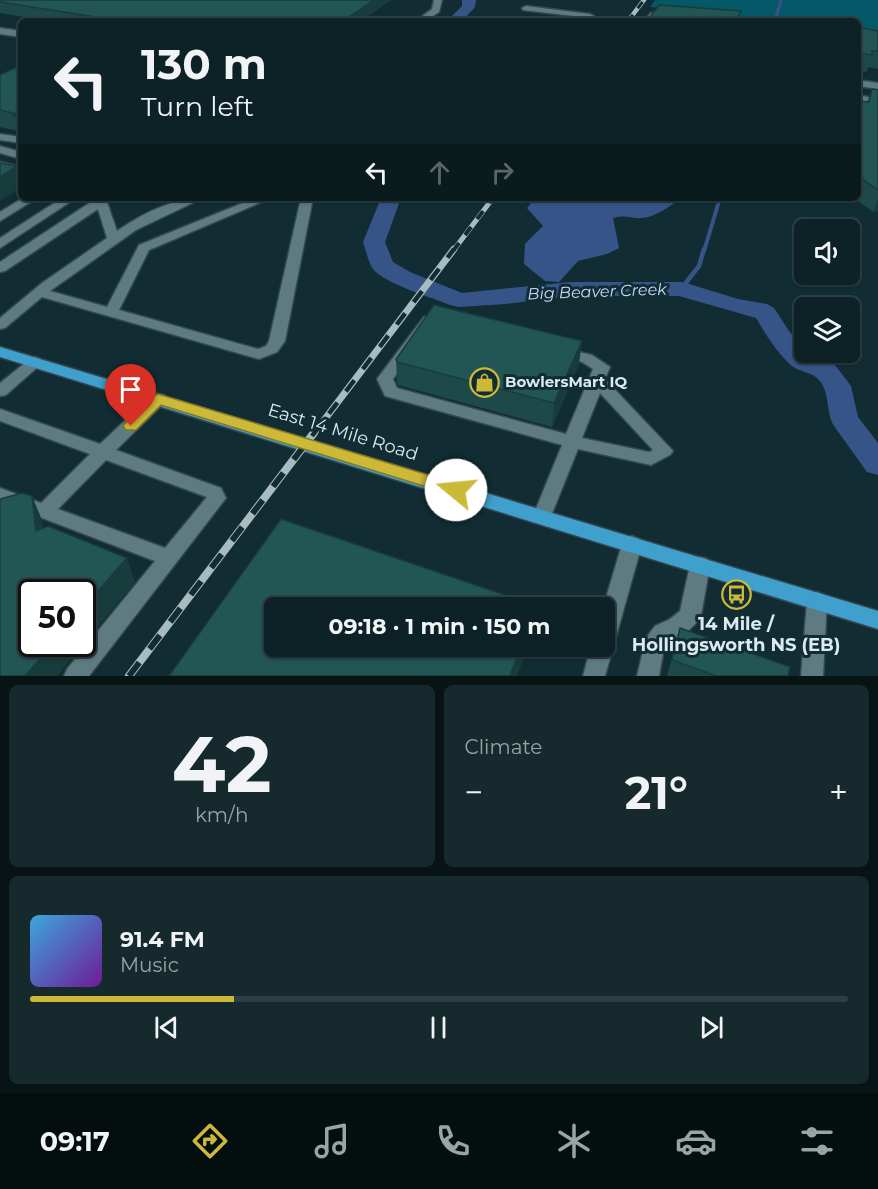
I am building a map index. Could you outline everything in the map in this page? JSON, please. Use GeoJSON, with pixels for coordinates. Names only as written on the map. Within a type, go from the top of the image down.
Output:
{"type":"FeatureCollection","features":[{"type":"Feature","properties":{"kind":"main road","name":"East 14 Mile Road"},"geometry":{"type":"LineString","coordinates":[[0,352],[873,618]]}},
{"type":"Feature","properties":{"kind":"street"},"geometry":{"type":"LineString","coordinates":[[424,18],[435,10],[438,0]]}},
{"type":"Feature","properties":{"kind":"street"},"geometry":{"type":"LineString","coordinates":[[526,8],[590,16]]}},
{"type":"Feature","properties":{"kind":"street"},"geometry":{"type":"LineString","coordinates":[[651,18],[654,15],[678,18]]}},
{"type":"Feature","properties":{"kind":"street"},"geometry":{"type":"LineString","coordinates":[[0,31],[18,34]]}},
{"type":"Feature","properties":{"kind":"street"},"geometry":{"type":"LineString","coordinates":[[861,83],[878,86]]}},
{"type":"Feature","properties":{"kind":"street"},"geometry":{"type":"LineString","coordinates":[[861,99],[878,102]]}},
{"type":"Feature","properties":{"kind":"street"},"geometry":{"type":"LineString","coordinates":[[0,137],[18,140]]}},
{"type":"Feature","properties":{"kind":"street"},"geometry":{"type":"LineString","coordinates":[[0,149],[18,155]]}},
{"type":"Feature","properties":{"kind":"street"},"geometry":{"type":"LineString","coordinates":[[0,165],[18,169]]}},
{"type":"Feature","properties":{"kind":"street"},"geometry":{"type":"LineString","coordinates":[[0,217],[26,201]]}},
{"type":"Feature","properties":{"kind":"street"},"geometry":{"type":"LineString","coordinates":[[0,244],[65,201]]}},
{"type":"Feature","properties":{"kind":"street"},"geometry":{"type":"LineString","coordinates":[[0,268],[100,201]]}},
{"type":"Feature","properties":{"kind":"street"},"geometry":{"type":"LineString","coordinates":[[104,201],[114,240]]}},
{"type":"Feature","properties":{"kind":"street"},"geometry":{"type":"LineString","coordinates":[[0,325],[39,292],[114,240],[158,213],[189,201]]}},
{"type":"Feature","properties":{"kind":"street"},"geometry":{"type":"LineString","coordinates":[[111,312],[144,248],[258,201]]}},
{"type":"Feature","properties":{"kind":"street"},"geometry":{"type":"LineString","coordinates":[[39,292],[259,354],[272,349],[277,341],[306,201]]}},
{"type":"Feature","properties":{"kind":"street"},"geometry":{"type":"LineString","coordinates":[[542,516],[572,442],[597,380],[602,367],[587,358],[429,320],[385,379],[391,392],[572,442],[651,459],[664,451],[597,380]]}},
{"type":"Feature","properties":{"kind":"street"},"geometry":{"type":"LineString","coordinates":[[0,390],[36,362]]}},
{"type":"Feature","properties":{"kind":"street"},"geometry":{"type":"LineString","coordinates":[[45,512],[158,399]]}},
{"type":"Feature","properties":{"kind":"street"},"geometry":{"type":"LineString","coordinates":[[0,415],[215,493],[217,498],[75,676]]}},
{"type":"Feature","properties":{"kind":"street"},"geometry":{"type":"LineString","coordinates":[[0,495],[169,558]]}},
{"type":"Feature","properties":{"kind":"street"},"geometry":{"type":"LineString","coordinates":[[615,602],[632,544]]}},
{"type":"Feature","properties":{"kind":"street"},"geometry":{"type":"LineString","coordinates":[[648,676],[654,645],[663,633],[678,626],[690,616],[700,565]]}},
{"type":"Feature","properties":{"kind":"street"},"geometry":{"type":"LineString","coordinates":[[812,676],[817,601]]}},
{"type":"Feature","properties":{"kind":"street"},"geometry":{"type":"LineString","coordinates":[[594,676],[599,657]]}},
{"type":"Feature","properties":{"kind":"shaded area"},"geometry":{"type":"Polygon","coordinates":[[[655,0],[878,0],[878,36],[861,33],[861,18],[739,18],[650,7],[655,0]]]}},
{"type":"Feature","properties":{"kind":"shaded area"},"geometry":{"type":"Polygon","coordinates":[[[533,201],[677,201],[647,217],[613,218],[619,248],[607,254],[578,261],[559,282],[545,281],[524,264],[525,244],[543,226],[527,208],[533,201]]]}},
{"type":"Feature","properties":{"kind":"building"},"geometry":{"type":"Polygon","coordinates":[[[0,0],[374,0],[347,18],[102,18],[0,2],[0,0]]]}},
{"type":"Feature","properties":{"kind":"building"},"geometry":{"type":"Polygon","coordinates":[[[659,5],[741,11],[738,18],[650,17],[659,5]]]}},
{"type":"Feature","properties":{"kind":"building"},"geometry":{"type":"Polygon","coordinates":[[[861,26],[878,31],[878,51],[872,51],[872,55],[861,53],[861,26]]]}},
{"type":"Feature","properties":{"kind":"building"},"geometry":{"type":"Polygon","coordinates":[[[18,66],[18,117],[13,116],[17,114],[0,110],[0,75],[18,66]]]}},
{"type":"Feature","properties":{"kind":"building"},"geometry":{"type":"Polygon","coordinates":[[[872,89],[878,90],[878,190],[861,178],[861,101],[869,102],[872,89]]]}},
{"type":"Feature","properties":{"kind":"building"},"geometry":{"type":"Polygon","coordinates":[[[0,163],[17,166],[0,177],[0,163]]]}},
{"type":"Feature","properties":{"kind":"building"},"geometry":{"type":"Polygon","coordinates":[[[434,305],[582,341],[554,403],[397,362],[396,359],[434,305]]]}},
{"type":"Feature","properties":{"kind":"building"},"geometry":{"type":"Polygon","coordinates":[[[22,493],[32,496],[36,531],[48,526],[127,558],[96,593],[96,579],[18,579],[18,657],[42,657],[25,676],[0,676],[0,499],[22,493]]]}},
{"type":"Feature","properties":{"kind":"building"},"geometry":{"type":"Polygon","coordinates":[[[281,519],[511,597],[264,597],[264,657],[517,657],[510,676],[169,676],[281,519]]]}},
{"type":"Feature","properties":{"kind":"building"},"geometry":{"type":"Polygon","coordinates":[[[680,628],[790,667],[788,676],[716,676],[672,660],[680,628]]]}},
{"type":"Feature","properties":{"kind":"waterway","name":"Big Beaver Creek"},"geometry":{"type":"LineString","coordinates":[[457,18],[468,7],[469,0]]}},
{"type":"Feature","properties":{"kind":"waterway"},"geometry":{"type":"LineString","coordinates":[[776,18],[781,0]]}},
{"type":"Feature","properties":{"kind":"waterway","name":"Big Beaver Creek"},"geometry":{"type":"LineString","coordinates":[[390,201],[374,242],[383,266],[402,277],[459,300],[570,289],[681,289],[735,306],[758,309],[765,313],[779,336],[803,362],[826,371],[837,386],[844,419],[878,464]]}},
{"type":"Feature","properties":{"kind":"waterway"},"geometry":{"type":"LineString","coordinates":[[704,251],[719,201]]}},
{"type":"Feature","properties":{"kind":"waterway"},"geometry":{"type":"LineString","coordinates":[[681,289],[699,266],[704,249]]}},
{"type":"Feature","properties":{"kind":"railway"},"geometry":{"type":"LineString","coordinates":[[630,18],[644,0]]}},
{"type":"Feature","properties":{"kind":"railway"},"geometry":{"type":"LineString","coordinates":[[453,251],[491,201]]}},
{"type":"Feature","properties":{"kind":"railway"},"geometry":{"type":"LineString","coordinates":[[312,436],[454,249]]}},
{"type":"Feature","properties":{"kind":"railway"},"geometry":{"type":"LineString","coordinates":[[129,676],[313,434]]}},
{"type":"Feature","properties":{"kind":"place","name":"BowlersMart IQ"},"geometry":{"type":"Point","coordinates":[484,382]}},
{"type":"Feature","properties":{"kind":"place","name":"14 Mile / Hollingsworth NS (EB)"},"geometry":{"type":"Point","coordinates":[736,595]}},
{"type":"Feature","properties":{"kind":"route"},"geometry":{"type":"LineString","coordinates":[[131,426],[158,399],[456,490]]}}]}
